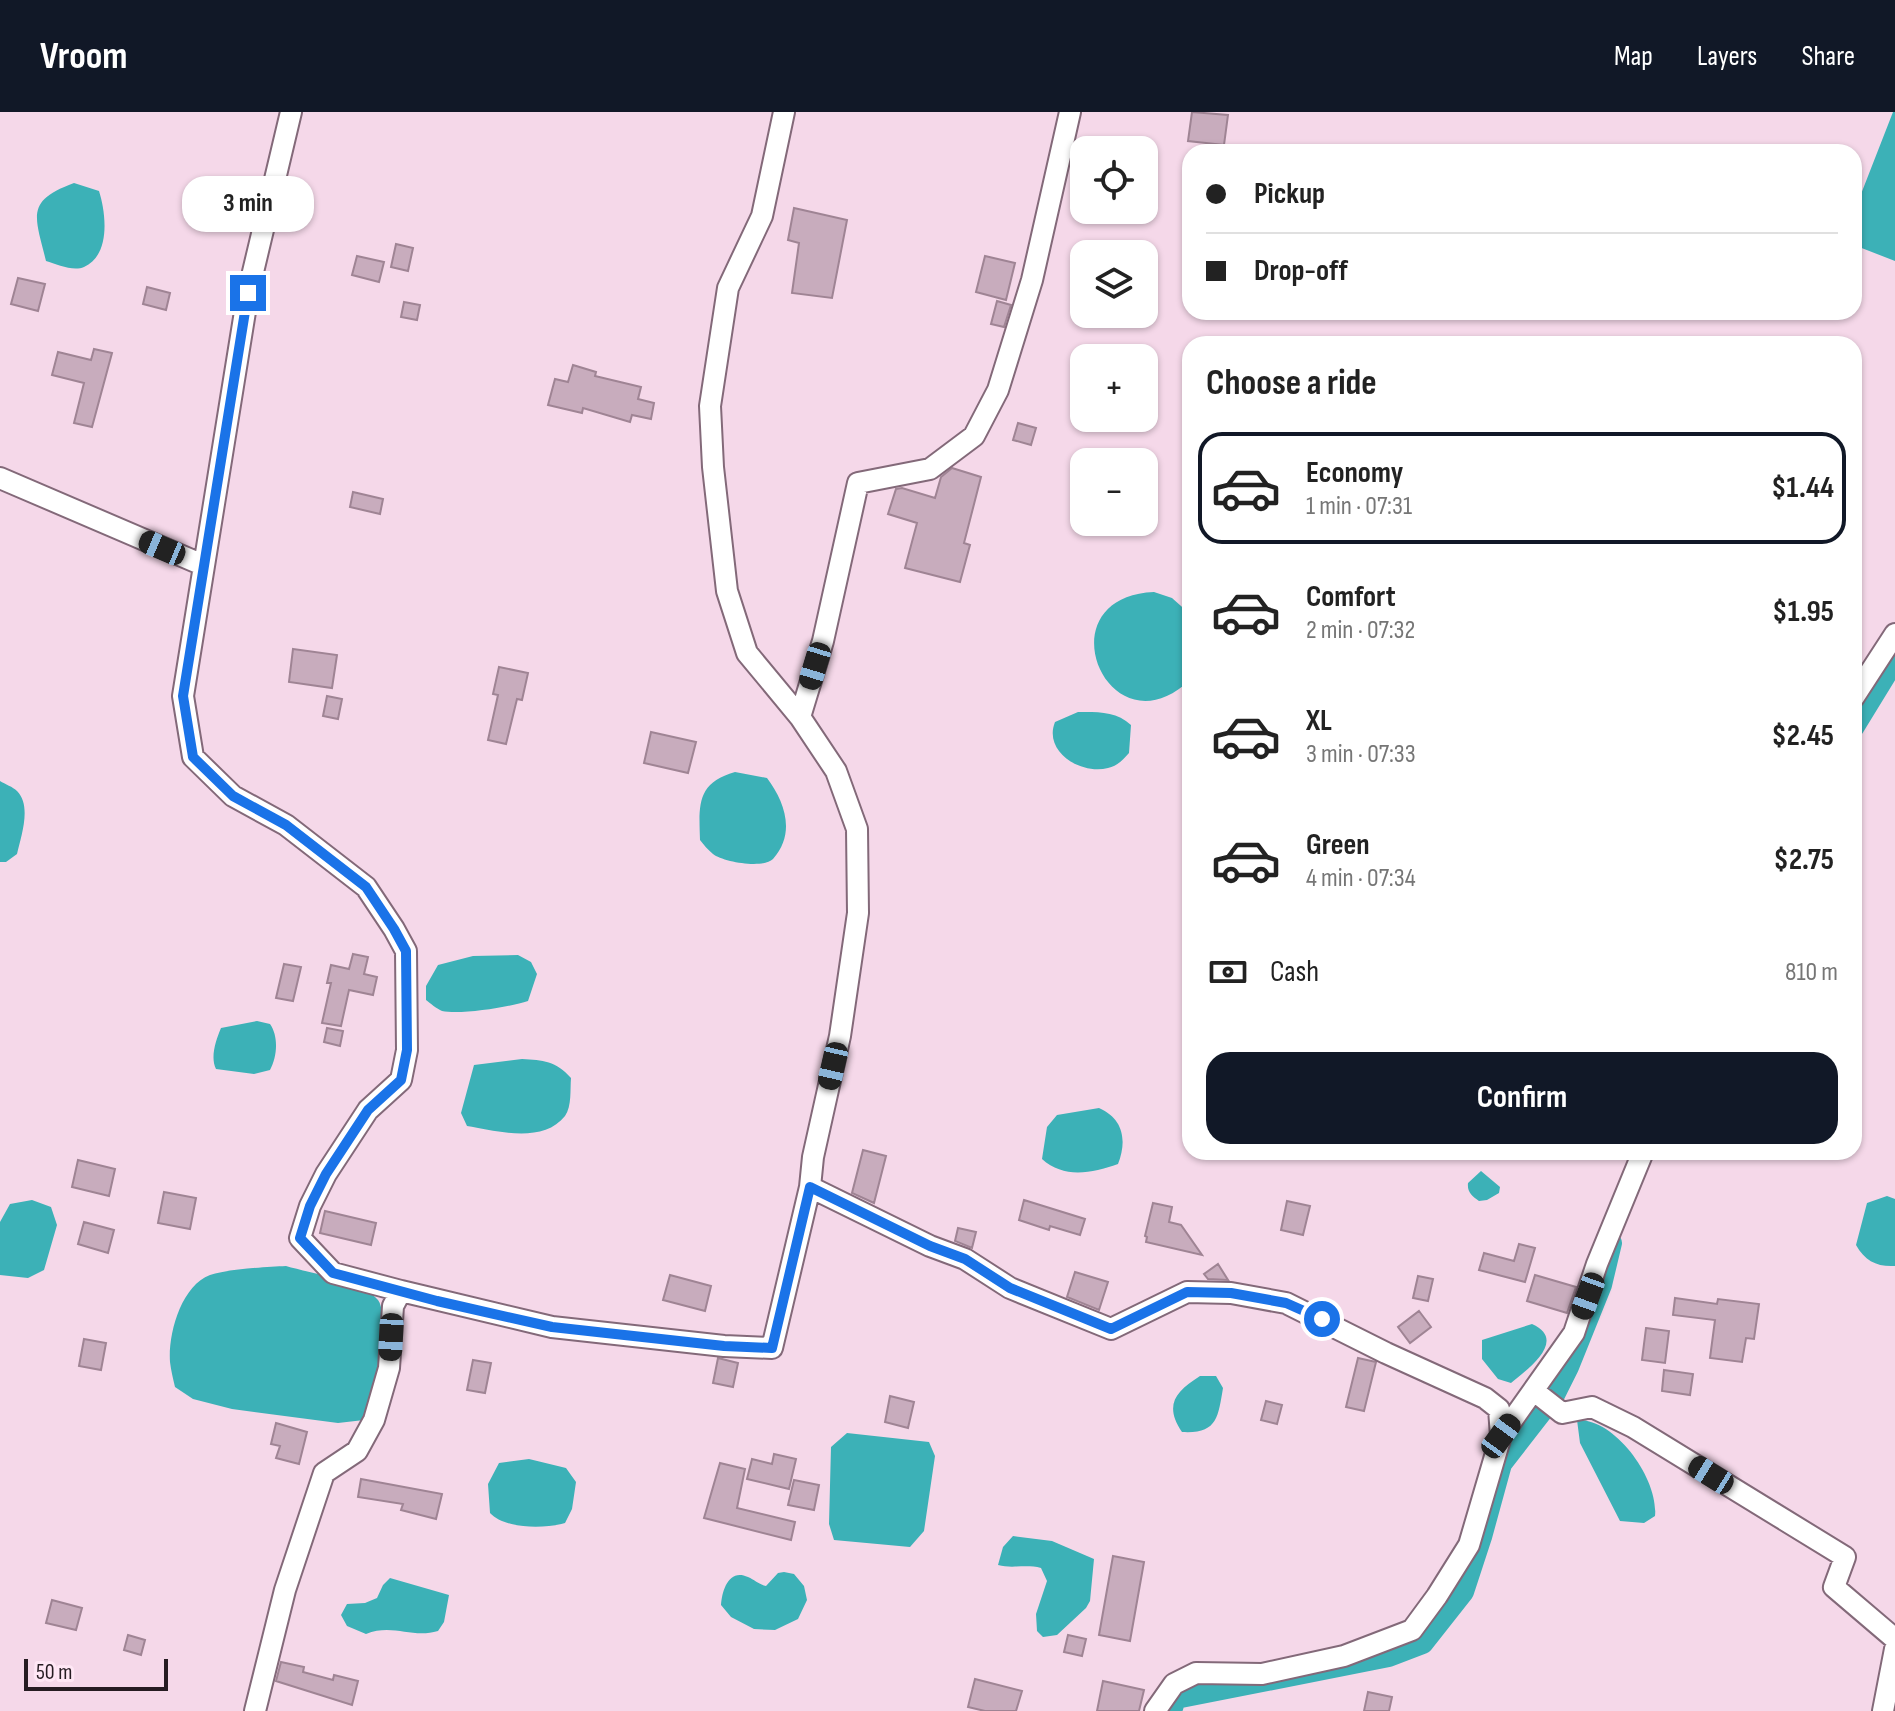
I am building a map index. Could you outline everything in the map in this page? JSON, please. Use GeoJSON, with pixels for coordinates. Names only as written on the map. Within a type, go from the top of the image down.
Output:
{"type":"FeatureCollection","features":[{"type":"Feature","properties":{"kind":"street"},"geometry":{"type":"LineString","coordinates":[[291,112],[248,293],[183,696],[193,757],[233,796],[286,825],[366,887],[406,951],[407,1050],[401,1080],[368,1110],[326,1174],[310,1206],[300,1238],[333,1273],[552,1327],[724,1346],[772,1348],[810,1187],[813,1157],[840,1036],[858,913],[857,829],[836,771],[800,717],[747,653],[727,591],[713,467],[710,406],[728,288],[762,216],[784,112]]}},
{"type":"Feature","properties":{"kind":"street"},"geometry":{"type":"LineString","coordinates":[[800,717],[823,641],[858,483],[930,469],[974,436],[998,390],[1032,280],[1070,112]]}},
{"type":"Feature","properties":{"kind":"street"},"geometry":{"type":"LineString","coordinates":[[0,478],[203,565]]}},
{"type":"Feature","properties":{"kind":"street"},"geometry":{"type":"LineString","coordinates":[[1862,685],[1895,634]]}},
{"type":"Feature","properties":{"kind":"street"},"geometry":{"type":"LineString","coordinates":[[1155,1711],[1174,1684],[1196,1673],[1262,1674],[1344,1656],[1412,1630],[1469,1545],[1501,1436],[1574,1333],[1597,1264],[1640,1160]]}},
{"type":"Feature","properties":{"kind":"street"},"geometry":{"type":"LineString","coordinates":[[810,1187],[930,1246],[965,1259],[1010,1288],[1111,1329],[1187,1292],[1231,1293],[1286,1303],[1485,1398],[1499,1409],[1501,1436]]}},
{"type":"Feature","properties":{"kind":"street"},"geometry":{"type":"LineString","coordinates":[[255,1711],[285,1590],[324,1473],[357,1451],[374,1420],[389,1368],[393,1306],[401,1291]]}},
{"type":"Feature","properties":{"kind":"street"},"geometry":{"type":"LineString","coordinates":[[1534,1391],[1562,1413],[1592,1407],[1633,1427],[1845,1557],[1834,1587],[1895,1639]]}},
{"type":"Feature","properties":{"kind":"street"},"geometry":{"type":"LineString","coordinates":[[1883,1711],[1895,1649]]}},
{"type":"Feature","properties":{"kind":"water"},"geometry":{"type":"Polygon","coordinates":[[[1895,112],[1895,261],[1862,248],[1862,191],[1895,112]]]}},
{"type":"Feature","properties":{"kind":"water"},"geometry":{"type":"Polygon","coordinates":[[[74,183],[99,191],[104,222],[99,253],[84,267],[75,269],[46,261],[37,221],[41,204],[47,196],[74,183]]]}},
{"type":"Feature","properties":{"kind":"water"},"geometry":{"type":"Polygon","coordinates":[[[1154,592],[1172,598],[1182,607],[1182,685],[1160,699],[1134,699],[1113,687],[1099,667],[1094,642],[1100,619],[1120,600],[1154,592]]]}},
{"type":"Feature","properties":{"kind":"water"},"geometry":{"type":"Polygon","coordinates":[[[1078,712],[1100,712],[1125,720],[1131,725],[1129,753],[1108,768],[1087,768],[1067,759],[1054,743],[1055,722],[1078,712]]]}},
{"type":"Feature","properties":{"kind":"water"},"geometry":{"type":"Polygon","coordinates":[[[735,772],[767,778],[783,807],[784,839],[780,849],[768,862],[752,864],[725,860],[713,854],[700,840],[702,797],[713,782],[735,772]]]}},
{"type":"Feature","properties":{"kind":"water"},"geometry":{"type":"Polygon","coordinates":[[[0,781],[17,791],[25,813],[17,854],[6,862],[0,862],[0,781]]]}},
{"type":"Feature","properties":{"kind":"water"},"geometry":{"type":"Polygon","coordinates":[[[518,955],[531,962],[537,974],[528,1001],[485,1010],[450,1012],[440,1010],[426,1000],[426,986],[438,965],[473,956],[518,955]]]}},
{"type":"Feature","properties":{"kind":"water"},"geometry":{"type":"Polygon","coordinates":[[[257,1021],[270,1024],[275,1035],[275,1053],[270,1070],[254,1074],[216,1069],[214,1054],[221,1028],[257,1021]]]}},
{"type":"Feature","properties":{"kind":"water"},"geometry":{"type":"Polygon","coordinates":[[[522,1059],[549,1062],[571,1078],[570,1102],[565,1116],[556,1125],[532,1133],[467,1126],[461,1113],[474,1065],[522,1059]]]}},
{"type":"Feature","properties":{"kind":"water"},"geometry":{"type":"Polygon","coordinates":[[[1099,1108],[1114,1118],[1121,1132],[1123,1139],[1118,1164],[1088,1172],[1069,1172],[1042,1159],[1047,1127],[1057,1115],[1099,1108]]]}},
{"type":"Feature","properties":{"kind":"water"},"geometry":{"type":"Polygon","coordinates":[[[1481,1171],[1500,1187],[1499,1193],[1479,1201],[1470,1194],[1468,1183],[1481,1171]]]}},
{"type":"Feature","properties":{"kind":"water"},"geometry":{"type":"Polygon","coordinates":[[[1887,1196],[1895,1199],[1895,1266],[1872,1262],[1856,1245],[1867,1203],[1887,1196]]]}},
{"type":"Feature","properties":{"kind":"water"},"geometry":{"type":"Polygon","coordinates":[[[32,1200],[51,1207],[57,1225],[44,1270],[28,1278],[0,1275],[0,1222],[10,1204],[32,1200]]]}},
{"type":"Feature","properties":{"kind":"water"},"geometry":{"type":"Polygon","coordinates":[[[286,1266],[361,1288],[371,1293],[381,1305],[382,1374],[364,1420],[338,1423],[232,1409],[193,1399],[175,1387],[170,1362],[171,1338],[178,1312],[191,1289],[218,1273],[286,1266]]]}},
{"type":"Feature","properties":{"kind":"water"},"geometry":{"type":"Polygon","coordinates":[[[1532,1324],[1542,1331],[1546,1346],[1535,1362],[1511,1383],[1498,1379],[1482,1359],[1482,1340],[1532,1324]]]}},
{"type":"Feature","properties":{"kind":"water"},"geometry":{"type":"Polygon","coordinates":[[[1200,1376],[1216,1376],[1223,1388],[1217,1416],[1209,1427],[1182,1432],[1174,1414],[1175,1400],[1184,1388],[1200,1376]]]}},
{"type":"Feature","properties":{"kind":"water"},"geometry":{"type":"Polygon","coordinates":[[[1577,1420],[1606,1429],[1632,1453],[1650,1485],[1655,1516],[1644,1523],[1620,1521],[1580,1443],[1577,1420]]]}},
{"type":"Feature","properties":{"kind":"water"},"geometry":{"type":"Polygon","coordinates":[[[847,1433],[929,1442],[935,1456],[924,1531],[910,1547],[834,1540],[829,1524],[831,1447],[847,1433]]]}},
{"type":"Feature","properties":{"kind":"water"},"geometry":{"type":"Polygon","coordinates":[[[529,1459],[566,1468],[576,1482],[572,1509],[565,1523],[515,1525],[490,1513],[488,1484],[499,1463],[529,1459]]]}},
{"type":"Feature","properties":{"kind":"water"},"geometry":{"type":"Polygon","coordinates":[[[1013,1536],[1052,1541],[1094,1559],[1090,1601],[1057,1635],[1043,1637],[1037,1631],[1036,1614],[1047,1581],[1041,1568],[998,1565],[1003,1547],[1013,1536]]]}},
{"type":"Feature","properties":{"kind":"water"},"geometry":{"type":"Polygon","coordinates":[[[778,1573],[794,1574],[804,1586],[807,1600],[798,1619],[775,1630],[754,1629],[731,1617],[721,1605],[725,1587],[736,1575],[766,1586],[778,1573]]]}},
{"type":"Feature","properties":{"kind":"water"},"geometry":{"type":"Polygon","coordinates":[[[390,1578],[449,1595],[444,1622],[438,1631],[385,1630],[366,1634],[347,1626],[341,1615],[347,1604],[365,1603],[377,1598],[390,1578]]]}},
{"type":"Feature","properties":{"kind":"building"},"geometry":{"type":"Polygon","coordinates":[[[1192,112],[1228,115],[1224,144],[1188,141],[1192,112]]]}},
{"type":"Feature","properties":{"kind":"building"},"geometry":{"type":"Polygon","coordinates":[[[794,208],[847,220],[832,298],[792,293],[799,243],[788,240],[794,208]]]}},
{"type":"Feature","properties":{"kind":"building"},"geometry":{"type":"Polygon","coordinates":[[[396,244],[413,248],[408,271],[391,267],[396,244]]]}},
{"type":"Feature","properties":{"kind":"building"},"geometry":{"type":"Polygon","coordinates":[[[357,256],[384,262],[379,282],[352,275],[357,256]]]}},
{"type":"Feature","properties":{"kind":"building"},"geometry":{"type":"Polygon","coordinates":[[[985,256],[1015,263],[1006,300],[976,292],[985,256]]]}},
{"type":"Feature","properties":{"kind":"building"},"geometry":{"type":"Polygon","coordinates":[[[18,278],[45,284],[38,311],[11,304],[18,278]]]}},
{"type":"Feature","properties":{"kind":"building"},"geometry":{"type":"Polygon","coordinates":[[[147,287],[170,293],[166,310],[143,304],[147,287]]]}},
{"type":"Feature","properties":{"kind":"building"},"geometry":{"type":"Polygon","coordinates":[[[997,301],[1011,305],[1004,327],[991,324],[997,301]]]}},
{"type":"Feature","properties":{"kind":"building"},"geometry":{"type":"Polygon","coordinates":[[[404,302],[420,305],[417,320],[401,317],[404,302]]]}},
{"type":"Feature","properties":{"kind":"building"},"geometry":{"type":"Polygon","coordinates":[[[94,349],[112,353],[92,427],[74,423],[84,383],[52,375],[58,352],[91,360],[94,349]]]}},
{"type":"Feature","properties":{"kind":"building"},"geometry":{"type":"Polygon","coordinates":[[[573,365],[596,372],[595,376],[641,387],[638,399],[654,403],[651,419],[632,415],[630,422],[583,408],[582,413],[548,405],[555,379],[568,382],[573,365]]]}},
{"type":"Feature","properties":{"kind":"building"},"geometry":{"type":"Polygon","coordinates":[[[1018,423],[1036,428],[1031,445],[1013,440],[1018,423]]]}},
{"type":"Feature","properties":{"kind":"building"},"geometry":{"type":"Polygon","coordinates":[[[952,468],[981,477],[964,543],[970,545],[960,582],[905,568],[917,523],[888,514],[896,489],[935,498],[941,477],[952,468]]]}},
{"type":"Feature","properties":{"kind":"building"},"geometry":{"type":"Polygon","coordinates":[[[353,492],[383,499],[380,514],[350,507],[353,492]]]}},
{"type":"Feature","properties":{"kind":"building"},"geometry":{"type":"Polygon","coordinates":[[[293,649],[337,655],[332,688],[289,682],[293,649]]]}},
{"type":"Feature","properties":{"kind":"building"},"geometry":{"type":"Polygon","coordinates":[[[499,667],[528,673],[522,700],[517,699],[506,744],[488,740],[498,695],[493,694],[499,667]]]}},
{"type":"Feature","properties":{"kind":"building"},"geometry":{"type":"Polygon","coordinates":[[[327,696],[342,699],[338,719],[323,716],[327,696]]]}},
{"type":"Feature","properties":{"kind":"building"},"geometry":{"type":"Polygon","coordinates":[[[651,732],[696,742],[688,773],[644,763],[651,732]]]}},
{"type":"Feature","properties":{"kind":"building"},"geometry":{"type":"Polygon","coordinates":[[[353,954],[368,957],[364,974],[377,977],[373,995],[349,990],[341,1026],[322,1023],[331,983],[327,983],[331,965],[349,969],[353,954]]]}},
{"type":"Feature","properties":{"kind":"building"},"geometry":{"type":"Polygon","coordinates":[[[284,964],[301,967],[293,1001],[276,998],[284,964]]]}},
{"type":"Feature","properties":{"kind":"building"},"geometry":{"type":"Polygon","coordinates":[[[327,1028],[343,1031],[340,1046],[324,1042],[327,1028]]]}},
{"type":"Feature","properties":{"kind":"building"},"geometry":{"type":"Polygon","coordinates":[[[863,1150],[886,1156],[874,1203],[852,1193],[863,1150]]]}},
{"type":"Feature","properties":{"kind":"building"},"geometry":{"type":"Polygon","coordinates":[[[78,1160],[115,1169],[109,1196],[72,1187],[78,1160]]]}},
{"type":"Feature","properties":{"kind":"building"},"geometry":{"type":"Polygon","coordinates":[[[164,1192],[196,1198],[190,1229],[158,1223],[164,1192]]]}},
{"type":"Feature","properties":{"kind":"building"},"geometry":{"type":"Polygon","coordinates":[[[1024,1200],[1085,1219],[1080,1235],[1050,1226],[1049,1230],[1019,1220],[1024,1200]]]}},
{"type":"Feature","properties":{"kind":"building"},"geometry":{"type":"Polygon","coordinates":[[[1287,1201],[1310,1206],[1303,1235],[1281,1230],[1287,1201]]]}},
{"type":"Feature","properties":{"kind":"building"},"geometry":{"type":"Polygon","coordinates":[[[1153,1203],[1172,1207],[1169,1222],[1181,1225],[1202,1255],[1146,1242],[1153,1203]]]}},
{"type":"Feature","properties":{"kind":"building"},"geometry":{"type":"Polygon","coordinates":[[[325,1211],[376,1223],[371,1245],[320,1233],[325,1211]]]}},
{"type":"Feature","properties":{"kind":"building"},"geometry":{"type":"Polygon","coordinates":[[[84,1222],[114,1230],[108,1253],[78,1244],[84,1222]]]}},
{"type":"Feature","properties":{"kind":"building"},"geometry":{"type":"Polygon","coordinates":[[[958,1228],[976,1232],[972,1248],[955,1241],[958,1228]]]}},
{"type":"Feature","properties":{"kind":"building"},"geometry":{"type":"Polygon","coordinates":[[[1519,1244],[1535,1248],[1525,1282],[1479,1270],[1484,1253],[1514,1261],[1519,1244]]]}},
{"type":"Feature","properties":{"kind":"building"},"geometry":{"type":"Polygon","coordinates":[[[1218,1264],[1228,1280],[1208,1279],[1204,1274],[1218,1264]]]}},
{"type":"Feature","properties":{"kind":"building"},"geometry":{"type":"Polygon","coordinates":[[[1075,1272],[1108,1282],[1099,1310],[1067,1297],[1075,1272]]]}},
{"type":"Feature","properties":{"kind":"building"},"geometry":{"type":"Polygon","coordinates":[[[670,1275],[711,1286],[705,1311],[663,1300],[670,1275]]]}},
{"type":"Feature","properties":{"kind":"building"},"geometry":{"type":"Polygon","coordinates":[[[1535,1275],[1576,1287],[1567,1313],[1527,1301],[1535,1275]]]}},
{"type":"Feature","properties":{"kind":"building"},"geometry":{"type":"Polygon","coordinates":[[[1418,1276],[1433,1279],[1428,1301],[1413,1298],[1418,1276]]]}},
{"type":"Feature","properties":{"kind":"building"},"geometry":{"type":"Polygon","coordinates":[[[1675,1298],[1717,1304],[1718,1299],[1759,1304],[1754,1339],[1746,1338],[1742,1362],[1710,1358],[1715,1320],[1673,1315],[1675,1298]]]}},
{"type":"Feature","properties":{"kind":"building"},"geometry":{"type":"Polygon","coordinates":[[[1419,1311],[1431,1327],[1410,1343],[1398,1327],[1419,1311]]]}},
{"type":"Feature","properties":{"kind":"building"},"geometry":{"type":"Polygon","coordinates":[[[1646,1328],[1669,1331],[1665,1363],[1642,1360],[1646,1328]]]}},
{"type":"Feature","properties":{"kind":"building"},"geometry":{"type":"Polygon","coordinates":[[[84,1339],[106,1343],[101,1370],[79,1366],[84,1339]]]}},
{"type":"Feature","properties":{"kind":"building"},"geometry":{"type":"Polygon","coordinates":[[[718,1358],[738,1363],[733,1387],[713,1383],[718,1358]]]}},
{"type":"Feature","properties":{"kind":"building"},"geometry":{"type":"Polygon","coordinates":[[[1358,1358],[1376,1362],[1364,1411],[1346,1407],[1358,1358]]]}},
{"type":"Feature","properties":{"kind":"building"},"geometry":{"type":"Polygon","coordinates":[[[473,1360],[491,1363],[485,1393],[467,1390],[473,1360]]]}},
{"type":"Feature","properties":{"kind":"building"},"geometry":{"type":"Polygon","coordinates":[[[1664,1370],[1693,1374],[1690,1395],[1662,1391],[1664,1370]]]}},
{"type":"Feature","properties":{"kind":"building"},"geometry":{"type":"Polygon","coordinates":[[[890,1396],[914,1402],[908,1428],[885,1422],[890,1396]]]}},
{"type":"Feature","properties":{"kind":"building"},"geometry":{"type":"Polygon","coordinates":[[[1266,1401],[1282,1405],[1277,1424],[1261,1420],[1266,1401]]]}},
{"type":"Feature","properties":{"kind":"building"},"geometry":{"type":"Polygon","coordinates":[[[276,1423],[307,1432],[299,1464],[276,1458],[280,1446],[271,1444],[276,1423]]]}},
{"type":"Feature","properties":{"kind":"building"},"geometry":{"type":"Polygon","coordinates":[[[774,1454],[796,1459],[789,1489],[747,1479],[752,1459],[772,1464],[774,1454]]]}},
{"type":"Feature","properties":{"kind":"building"},"geometry":{"type":"Polygon","coordinates":[[[720,1463],[745,1469],[737,1508],[795,1522],[791,1540],[704,1518],[720,1463]]]}},
{"type":"Feature","properties":{"kind":"building"},"geometry":{"type":"Polygon","coordinates":[[[361,1479],[442,1494],[436,1519],[401,1510],[403,1504],[358,1497],[361,1479]]]}},
{"type":"Feature","properties":{"kind":"building"},"geometry":{"type":"Polygon","coordinates":[[[794,1480],[819,1485],[814,1510],[788,1505],[794,1480]]]}},
{"type":"Feature","properties":{"kind":"building"},"geometry":{"type":"Polygon","coordinates":[[[1113,1556],[1144,1562],[1130,1641],[1099,1635],[1113,1556]]]}},
{"type":"Feature","properties":{"kind":"building"},"geometry":{"type":"Polygon","coordinates":[[[52,1600],[82,1608],[76,1630],[46,1623],[52,1600]]]}},
{"type":"Feature","properties":{"kind":"building"},"geometry":{"type":"Polygon","coordinates":[[[128,1635],[145,1640],[141,1655],[124,1650],[128,1635]]]}},
{"type":"Feature","properties":{"kind":"building"},"geometry":{"type":"Polygon","coordinates":[[[1068,1635],[1086,1639],[1082,1656],[1064,1652],[1068,1635]]]}},
{"type":"Feature","properties":{"kind":"building"},"geometry":{"type":"Polygon","coordinates":[[[281,1662],[304,1667],[303,1672],[333,1680],[334,1675],[358,1681],[352,1705],[276,1681],[281,1662]]]}},
{"type":"Feature","properties":{"kind":"building"},"geometry":{"type":"Polygon","coordinates":[[[975,1679],[1022,1691],[1016,1711],[985,1711],[968,1707],[975,1679]]]}},
{"type":"Feature","properties":{"kind":"building"},"geometry":{"type":"Polygon","coordinates":[[[1103,1681],[1144,1690],[1139,1711],[1097,1711],[1103,1681]]]}},
{"type":"Feature","properties":{"kind":"building"},"geometry":{"type":"Polygon","coordinates":[[[1368,1692],[1392,1697],[1389,1711],[1364,1711],[1368,1692]]]}},
{"type":"Feature","properties":{"kind":"waterway"},"geometry":{"type":"LineString","coordinates":[[1862,715],[1895,661]]}},
{"type":"Feature","properties":{"kind":"waterway"},"geometry":{"type":"LineString","coordinates":[[1172,1711],[1176,1699],[1389,1657],[1423,1644],[1464,1592],[1502,1464],[1554,1397],[1569,1367],[1602,1285],[1612,1243]]}},
{"type":"Feature","properties":{"kind":"route"},"geometry":{"type":"LineString","coordinates":[[248,293],[183,696],[193,757],[233,796],[286,825],[366,887],[406,951],[407,1050],[401,1080],[368,1110],[326,1174],[310,1206],[300,1238],[333,1273],[552,1327],[724,1346],[772,1348],[810,1187],[930,1246],[965,1259],[1010,1288],[1111,1329],[1187,1292],[1231,1293],[1286,1303],[1322,1319]]}}]}
